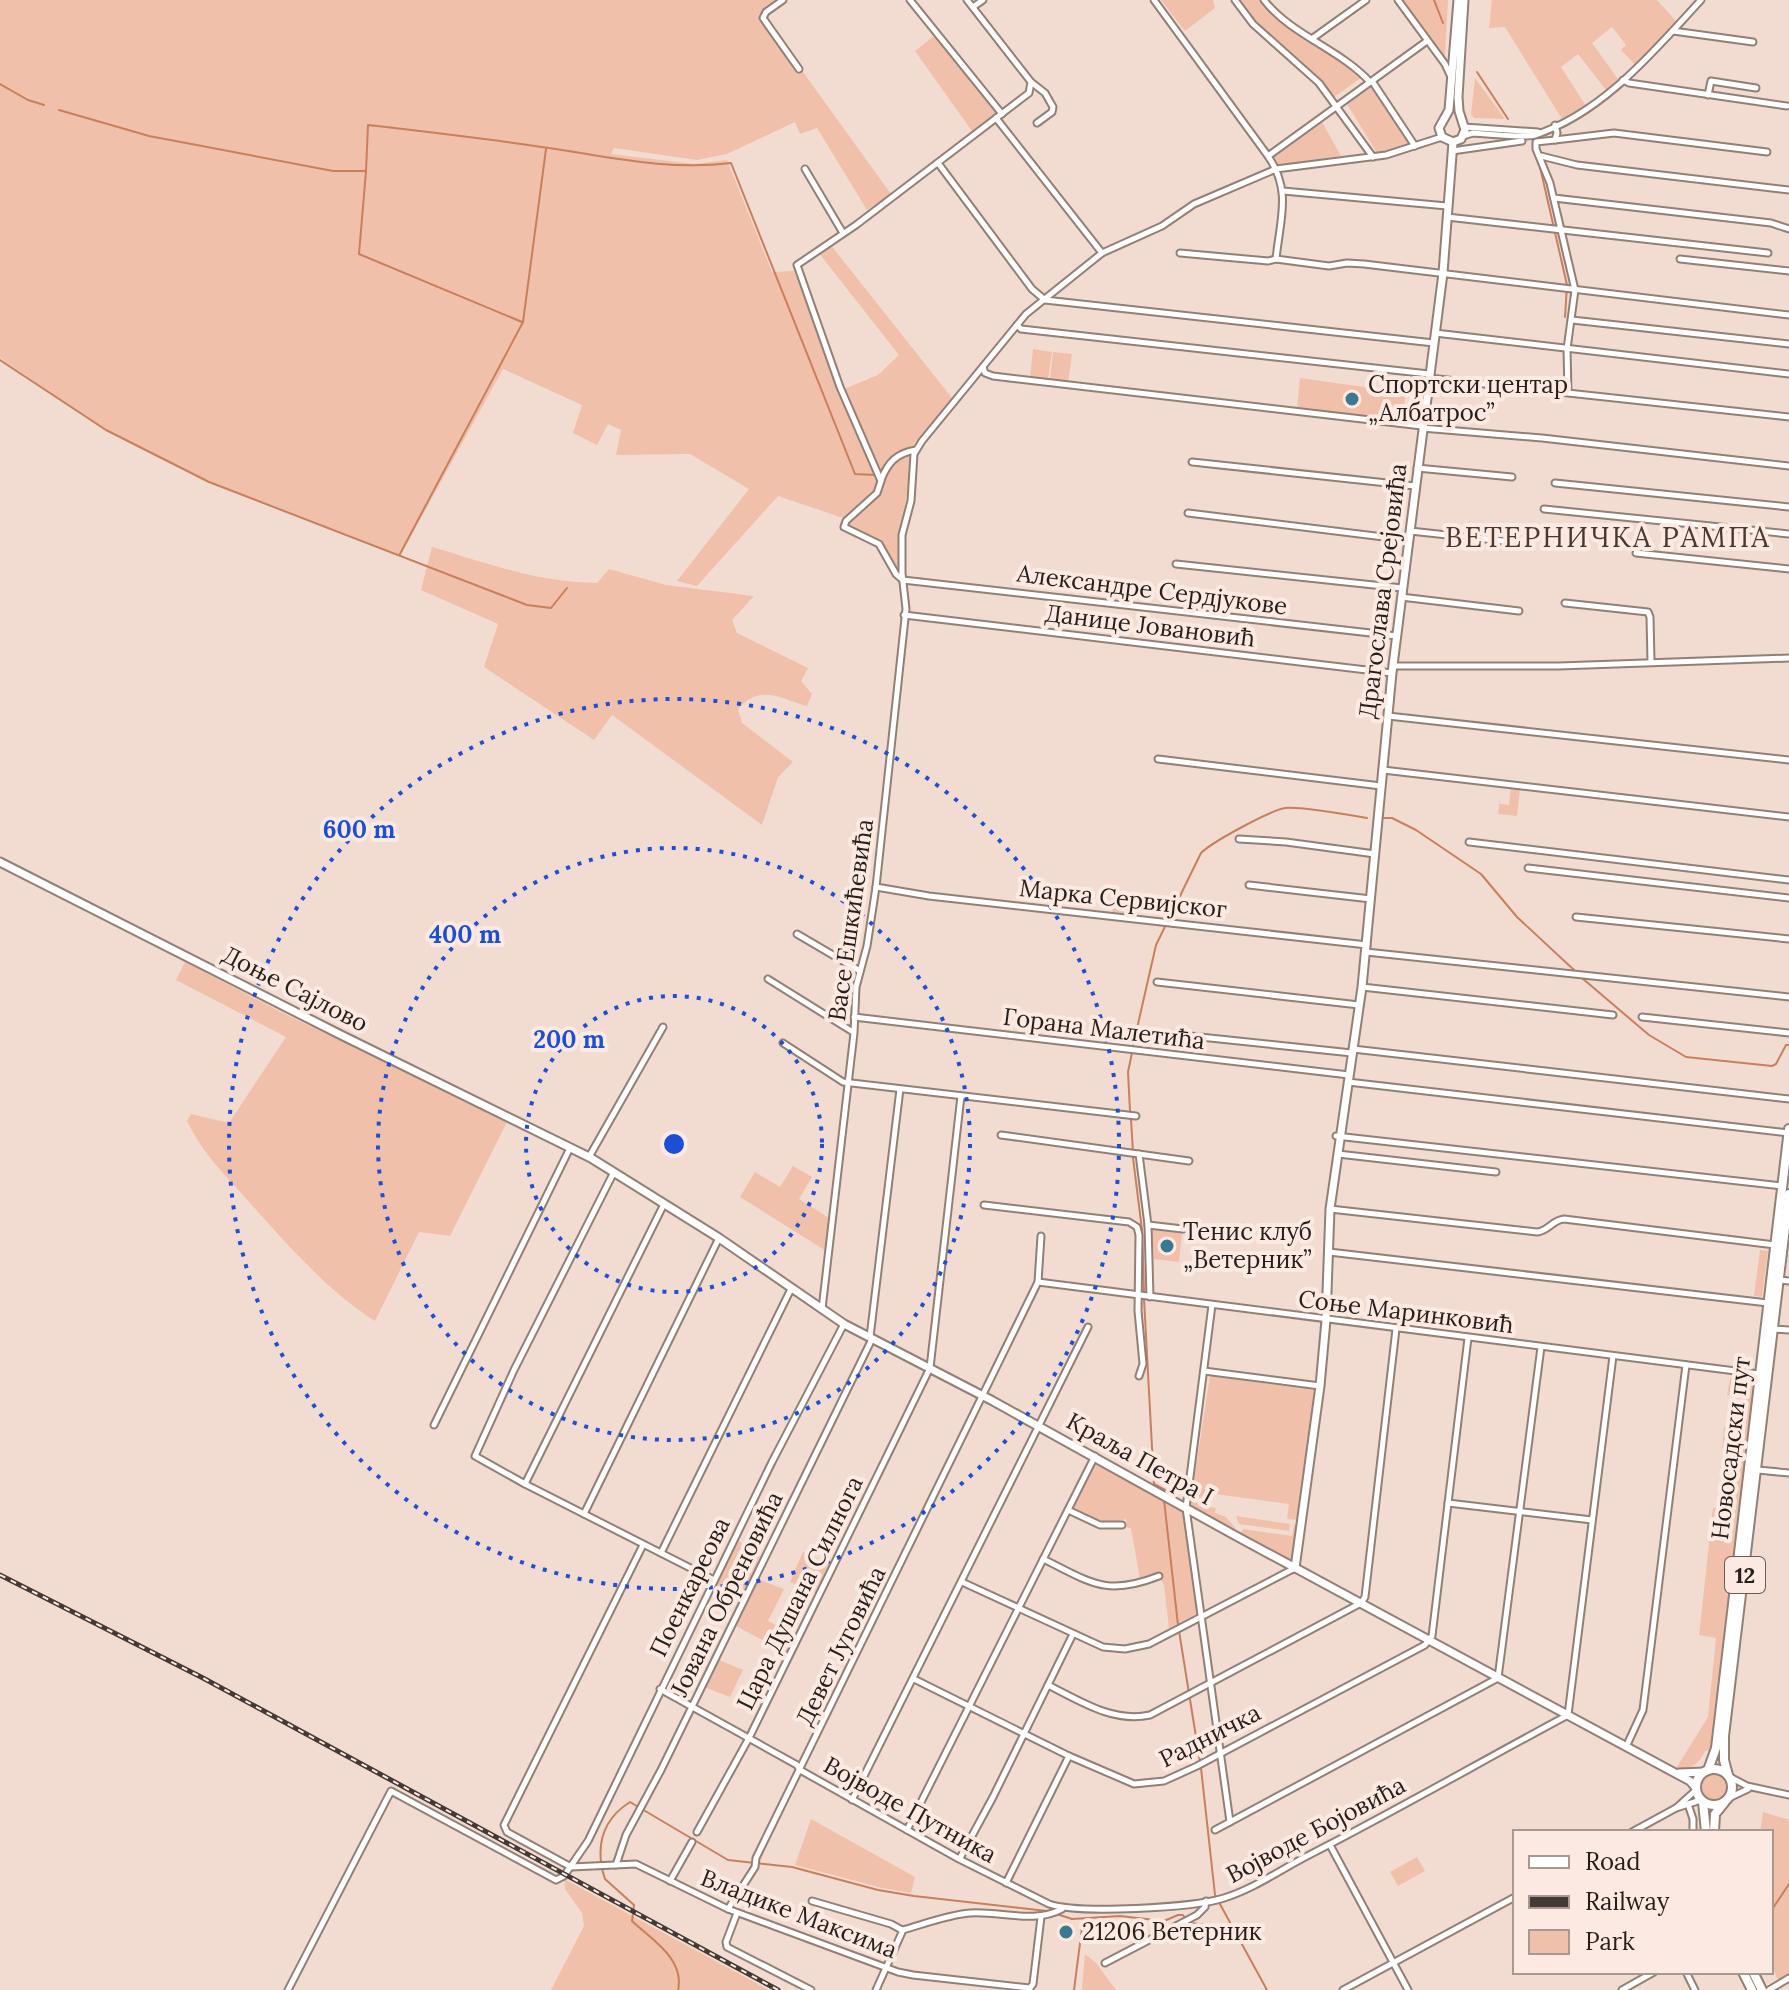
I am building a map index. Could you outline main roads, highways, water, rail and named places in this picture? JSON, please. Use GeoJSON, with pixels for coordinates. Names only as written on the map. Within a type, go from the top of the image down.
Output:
{"type":"FeatureCollection","features":[{"type":"Feature","properties":{"kind":"main road","name":"Новосадски пут"},"geometry":{"type":"LineString","coordinates":[[1729,1776],[1724,1760],[1724,1736],[1758,1470],[1768,1303],[1789,1131]]}},
{"type":"Feature","properties":{"kind":"main road","name":"Новосадски пут"},"geometry":{"type":"LineString","coordinates":[[1706,1771],[1716,1748],[1764,1374],[1784,1280],[1789,1194]]}},
{"type":"Feature","properties":{"kind":"main road"},"geometry":{"type":"LineString","coordinates":[[1706,1771],[1720,1770],[1729,1776]]}},
{"type":"Feature","properties":{"kind":"main road","name":"12"},"geometry":{"type":"LineString","coordinates":[[1702,1801],[1696,1789],[1698,1779],[1706,1771]]}},
{"type":"Feature","properties":{"kind":"main road","name":"12"},"geometry":{"type":"LineString","coordinates":[[1727,1800],[1733,1786],[1729,1776]]}},
{"type":"Feature","properties":{"kind":"main road"},"geometry":{"type":"LineString","coordinates":[[1706,1830],[1702,1801],[1716,1806],[1727,1800]]}},
{"type":"Feature","properties":{"kind":"main road"},"geometry":{"type":"LineString","coordinates":[[1714,1830],[1714,1820],[1727,1800]]}},
{"type":"Feature","properties":{"kind":"waterway"},"geometry":{"type":"LineString","coordinates":[[1434,0],[1443,23]]}},
{"type":"Feature","properties":{"kind":"waterway"},"geometry":{"type":"LineString","coordinates":[[1477,72],[1508,119]]}},
{"type":"Feature","properties":{"kind":"waterway"},"geometry":{"type":"LineString","coordinates":[[0,84],[44,105]]}},
{"type":"Feature","properties":{"kind":"waterway"},"geometry":{"type":"LineString","coordinates":[[59,110],[149,136],[333,171],[366,171],[368,125],[640,162],[685,165],[731,163],[855,474],[875,475]]}},
{"type":"Feature","properties":{"kind":"waterway"},"geometry":{"type":"LineString","coordinates":[[400,554],[523,322],[546,149]]}},
{"type":"Feature","properties":{"kind":"waterway"},"geometry":{"type":"LineString","coordinates":[[1540,167],[1567,285],[1565,317]]}},
{"type":"Feature","properties":{"kind":"waterway"},"geometry":{"type":"LineString","coordinates":[[366,171],[359,254],[522,322]]}},
{"type":"Feature","properties":{"kind":"waterway"},"geometry":{"type":"LineString","coordinates":[[0,360],[106,430],[209,482],[527,605],[551,608],[567,588]]}},
{"type":"Feature","properties":{"kind":"waterway"},"geometry":{"type":"LineString","coordinates":[[1133,1046],[1156,945],[1201,853],[1241,828],[1285,808],[1367,818]]}},
{"type":"Feature","properties":{"kind":"waterway"},"geometry":{"type":"LineString","coordinates":[[1383,818],[1392,818],[1416,830],[1481,874],[1517,917],[1574,970]]}},
{"type":"Feature","properties":{"kind":"waterway"},"geometry":{"type":"LineString","coordinates":[[1582,978],[1649,1035],[1686,1057],[1772,1066],[1789,1045]]}},
{"type":"Feature","properties":{"kind":"waterway"},"geometry":{"type":"LineString","coordinates":[[1130,1111],[1128,1072],[1132,1053]]}},
{"type":"Feature","properties":{"kind":"waterway"},"geometry":{"type":"LineString","coordinates":[[1131,1119],[1133,1152]]}},
{"type":"Feature","properties":{"kind":"waterway"},"geometry":{"type":"LineString","coordinates":[[1133,1158],[1142,1230],[1144,1292]]}},
{"type":"Feature","properties":{"kind":"waterway"},"geometry":{"type":"LineString","coordinates":[[1144,1299],[1154,1484],[1165,1490],[1165,1494]]}},
{"type":"Feature","properties":{"kind":"waterway"},"geometry":{"type":"LineString","coordinates":[[1164,1500],[1178,1625]]}},
{"type":"Feature","properties":{"kind":"waterway"},"geometry":{"type":"LineString","coordinates":[[1179,1631],[1201,1768],[1215,1895],[1267,1990]]}},
{"type":"Feature","properties":{"kind":"waterway"},"geometry":{"type":"LineString","coordinates":[[601,1862],[601,1844],[606,1828],[610,1820],[630,1802],[728,1860],[792,1867],[878,1890],[914,1896],[1047,1911]]}},
{"type":"Feature","properties":{"kind":"waterway"},"geometry":{"type":"LineString","coordinates":[[602,1869],[605,1879],[634,1905],[632,1921],[672,1960],[677,1969],[678,1990]]}},
{"type":"Feature","properties":{"kind":"waterway"},"geometry":{"type":"LineString","coordinates":[[1773,1908],[1789,1884]]}},
{"type":"Feature","properties":{"kind":"waterway"},"geometry":{"type":"LineString","coordinates":[[1057,1914],[1072,1919],[1120,1916],[1164,1921],[1183,1915],[1189,1923],[1233,1927]]}},
{"type":"Feature","properties":{"kind":"waterway"},"geometry":{"type":"LineString","coordinates":[[1074,1990],[1083,1920]]}},
{"type":"Feature","properties":{"kind":"railway"},"geometry":{"type":"LineString","coordinates":[[0,1575],[203,1678],[778,1990]]}},
{"type":"Feature","properties":{"kind":"place","name":"Спортски центар „Албатрос”"},"geometry":{"type":"Point","coordinates":[1352,399]}},
{"type":"Feature","properties":{"kind":"place","name":"Тенис клуб „Ветерник”"},"geometry":{"type":"Point","coordinates":[1167,1246]}},
{"type":"Feature","properties":{"kind":"place","name":"21206 Ветерник"},"geometry":{"type":"Point","coordinates":[1066,1932]}},
{"type":"Feature","properties":{"kind":"district","name":"ВЕТЕРНИЧКА РАМПА"},"geometry":{"type":"Point","coordinates":[1608,537]}}]}
